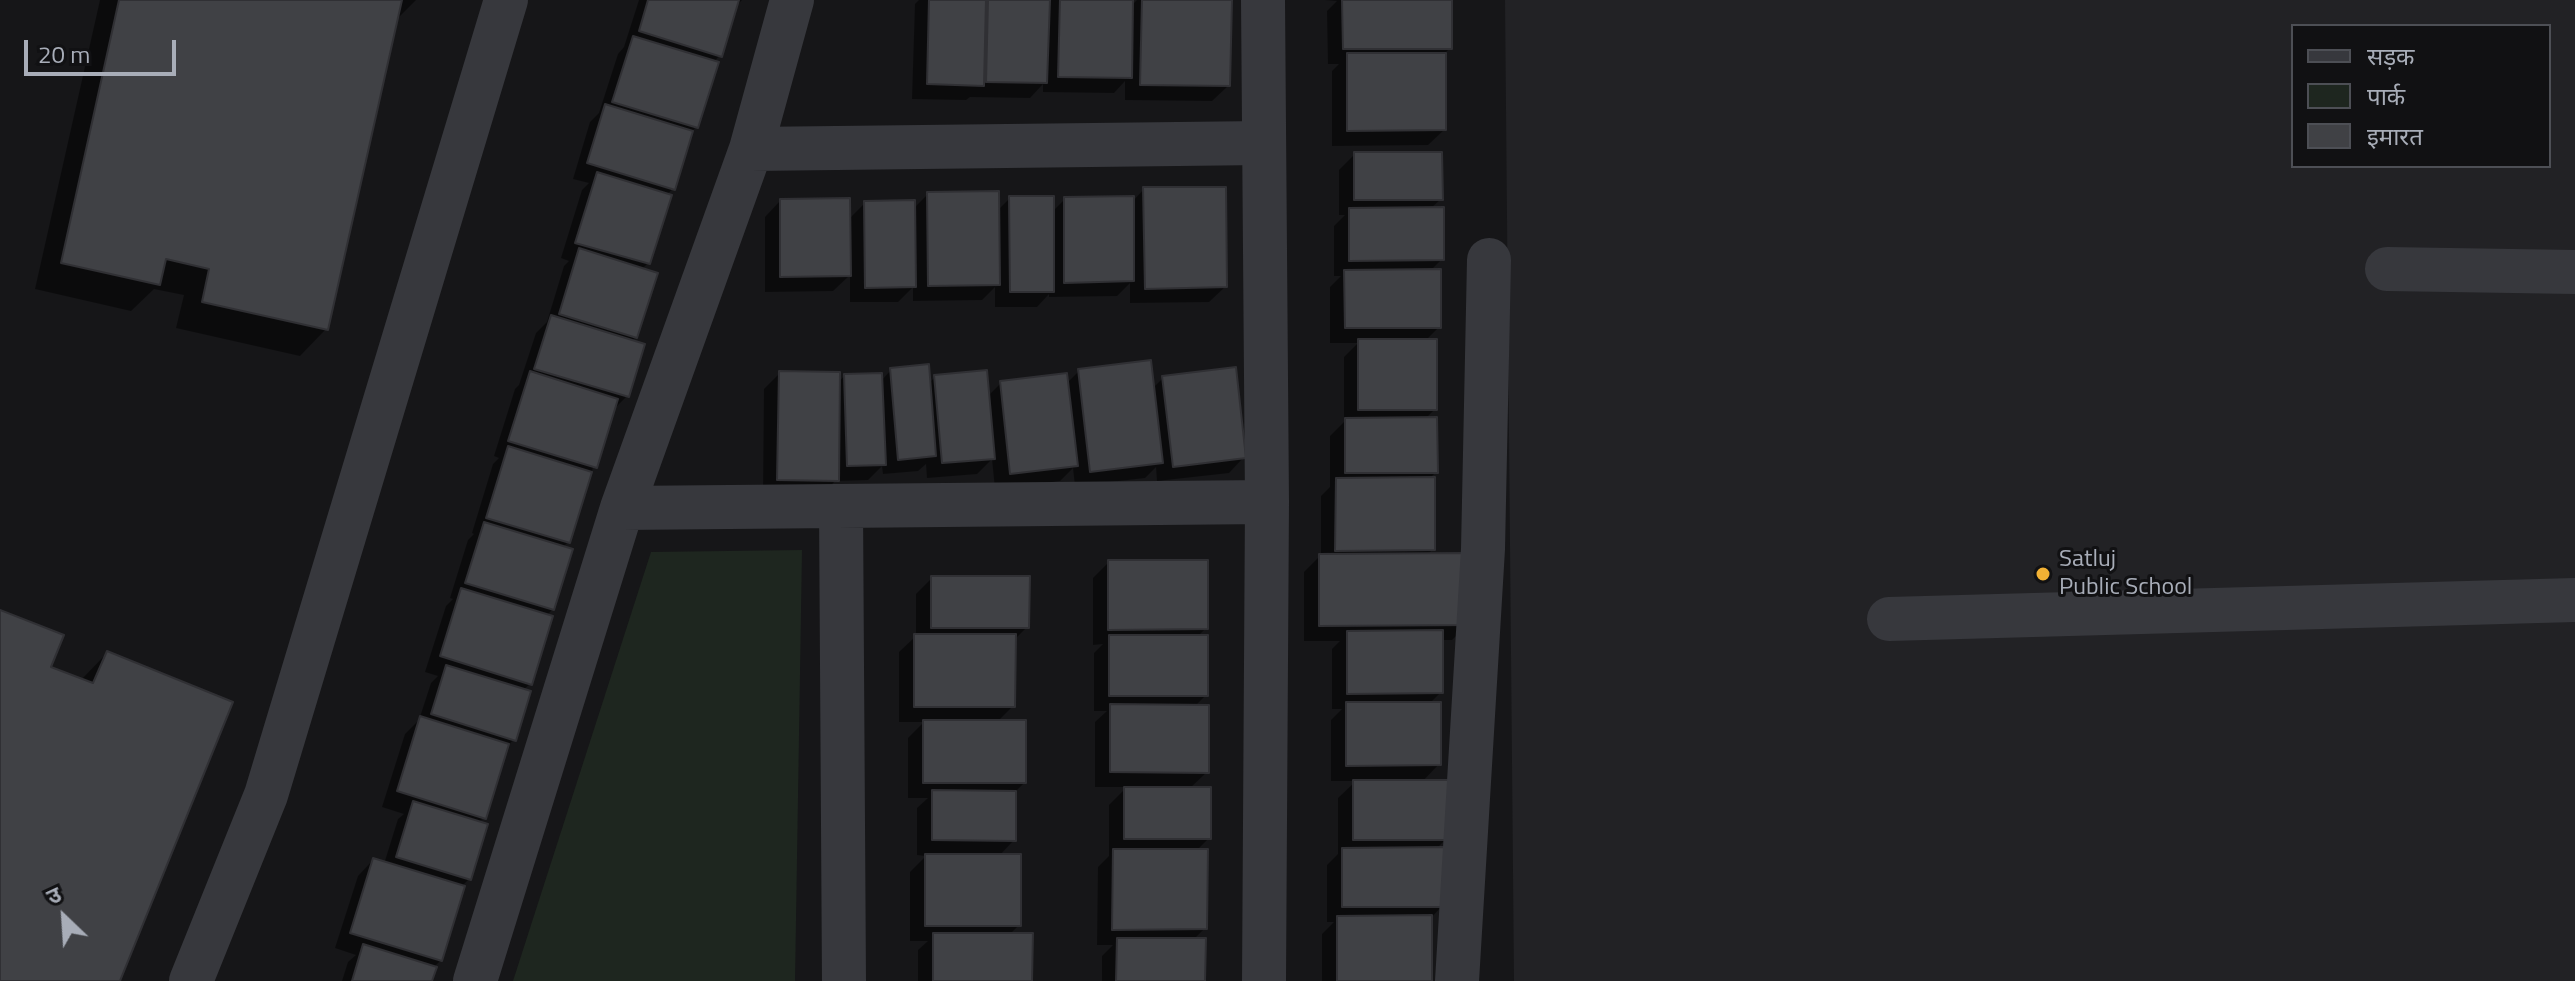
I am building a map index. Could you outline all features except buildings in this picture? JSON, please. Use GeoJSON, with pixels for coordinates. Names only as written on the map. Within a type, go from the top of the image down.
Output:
{"type":"FeatureCollection","features":[{"type":"Feature","properties":{"kind":"street"},"geometry":{"type":"LineString","coordinates":[[191,981],[266,795],[506,0]]}},
{"type":"Feature","properties":{"kind":"street"},"geometry":{"type":"LineString","coordinates":[[475,981],[622,508],[751,149],[792,0]]}},
{"type":"Feature","properties":{"kind":"street"},"geometry":{"type":"LineString","coordinates":[[1263,0],[1267,502],[1264,981]]}},
{"type":"Feature","properties":{"kind":"street"},"geometry":{"type":"LineString","coordinates":[[751,149],[1263,143]]}},
{"type":"Feature","properties":{"kind":"street"},"geometry":{"type":"LineString","coordinates":[[1457,981],[1483,549],[1489,260]]}},
{"type":"Feature","properties":{"kind":"street"},"geometry":{"type":"LineString","coordinates":[[2387,269],[2575,272]]}},
{"type":"Feature","properties":{"kind":"street"},"geometry":{"type":"LineString","coordinates":[[622,508],[1267,502]]}},
{"type":"Feature","properties":{"kind":"street"},"geometry":{"type":"LineString","coordinates":[[841,506],[844,981]]}},
{"type":"Feature","properties":{"kind":"street"},"geometry":{"type":"LineString","coordinates":[[1889,619],[2575,600]]}},
{"type":"Feature","properties":{"kind":"shaded area","name":"Satluj Public School"},"geometry":{"type":"Polygon","coordinates":[[[1505,0],[2575,0],[2575,981],[1514,981],[1505,0]]]}},
{"type":"Feature","properties":{"kind":"green space"},"geometry":{"type":"Polygon","coordinates":[[[802,550],[795,981],[513,981],[651,552],[802,550]]]}},
{"type":"Feature","properties":{"kind":"place","name":"Satluj Public School"},"geometry":{"type":"Point","coordinates":[2043,574]}}]}
